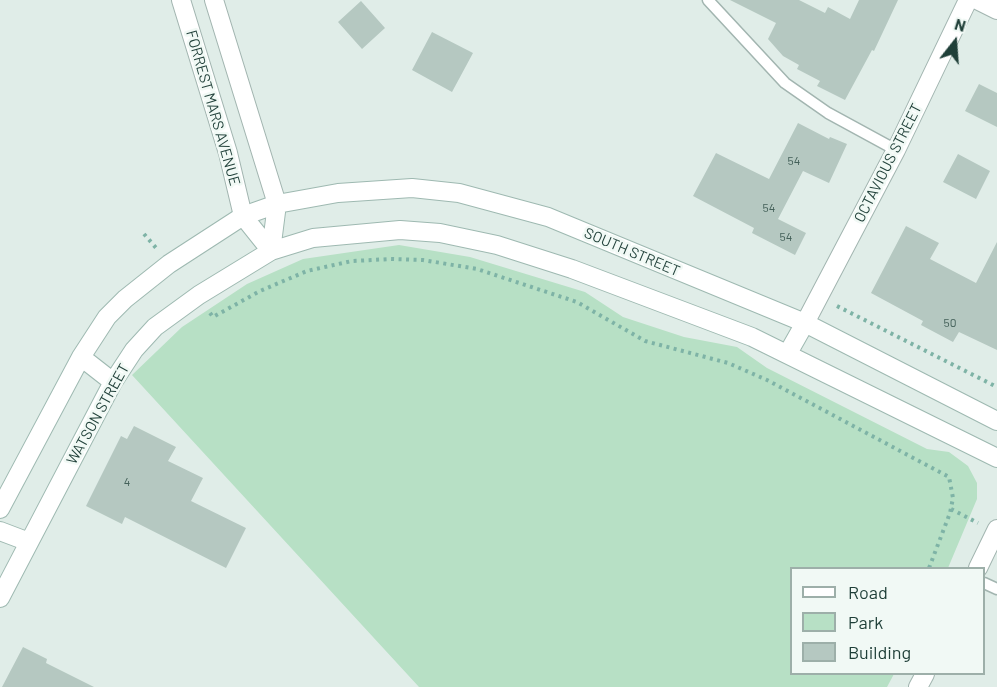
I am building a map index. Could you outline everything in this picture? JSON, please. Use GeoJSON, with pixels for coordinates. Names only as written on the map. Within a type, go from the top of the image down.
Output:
{"type":"FeatureCollection","features":[{"type":"Feature","properties":{"kind":"street","name":"FORREST MARS AVENUE"},"geometry":{"type":"LineString","coordinates":[[182,0],[228,153],[243,216]]}},
{"type":"Feature","properties":{"kind":"street"},"geometry":{"type":"LineString","coordinates":[[214,0],[277,204],[271,250]]}},
{"type":"Feature","properties":{"kind":"street","name":"OCTAVIOUS STREET"},"geometry":{"type":"LineString","coordinates":[[788,353],[896,150],[968,0]]}},
{"type":"Feature","properties":{"kind":"street"},"geometry":{"type":"LineString","coordinates":[[977,0],[997,10]]}},
{"type":"Feature","properties":{"kind":"street","name":"SOUTH STREET"},"geometry":{"type":"LineString","coordinates":[[243,216],[277,204],[339,193],[412,188],[459,193],[548,217],[805,323],[997,421]]}},
{"type":"Feature","properties":{"kind":"street"},"geometry":{"type":"LineString","coordinates":[[0,509],[81,357],[107,317],[125,299],[169,264],[243,216],[271,250]]}},
{"type":"Feature","properties":{"kind":"street"},"geometry":{"type":"LineString","coordinates":[[271,250],[313,238],[358,232],[400,230],[440,233],[497,245],[572,269],[705,318],[788,353],[997,458]]}},
{"type":"Feature","properties":{"kind":"street","name":"WATSON STREET"},"geometry":{"type":"LineString","coordinates":[[0,598],[113,382],[134,350],[155,327],[199,295],[271,250]]}},
{"type":"Feature","properties":{"kind":"street"},"geometry":{"type":"LineString","coordinates":[[81,357],[113,382]]}},
{"type":"Feature","properties":{"kind":"street"},"geometry":{"type":"LineString","coordinates":[[0,531],[29,542]]}},
{"type":"Feature","properties":{"kind":"street"},"geometry":{"type":"LineString","coordinates":[[979,567],[997,531]]}},
{"type":"Feature","properties":{"kind":"lane"},"geometry":{"type":"LineString","coordinates":[[708,0],[786,83],[828,113],[896,150]]}},
{"type":"Feature","properties":{"kind":"path"},"geometry":{"type":"LineString","coordinates":[[199,295],[213,317],[260,291],[307,272],[351,261],[423,260],[456,264],[491,273],[577,302],[645,340],[728,363],[767,380],[949,477],[952,486],[951,509],[929,567]]}},
{"type":"Feature","properties":{"kind":"path"},"geometry":{"type":"LineString","coordinates":[[819,297],[997,387]]}},
{"type":"Feature","properties":{"kind":"path"},"geometry":{"type":"LineString","coordinates":[[951,509],[997,531]]}},
{"type":"Feature","properties":{"kind":"green space"},"geometry":{"type":"Polygon","coordinates":[[[399,245],[470,257],[585,292],[623,317],[684,337],[737,347],[767,368],[927,449],[949,452],[968,466],[977,483],[977,499],[948,567],[790,567],[790,675],[893,675],[887,687],[419,687],[132,375],[182,327],[247,284],[303,259],[399,245]]]}},
{"type":"Feature","properties":{"kind":"building"},"geometry":{"type":"Polygon","coordinates":[[[730,0],[799,0],[825,13],[828,7],[850,19],[859,0],[898,0],[874,51],[872,50],[845,100],[817,86],[820,81],[797,69],[799,65],[783,56],[768,39],[776,23],[730,0]]]}},
{"type":"Feature","properties":{"kind":"building"},"geometry":{"type":"Polygon","coordinates":[[[361,1],[385,28],[362,49],[338,22],[361,1]]]}},
{"type":"Feature","properties":{"kind":"building"},"geometry":{"type":"Polygon","coordinates":[[[432,32],[473,53],[452,92],[412,70],[432,32]]]}},
{"type":"Feature","properties":{"kind":"building"},"geometry":{"type":"Polygon","coordinates":[[[979,84],[997,93],[997,127],[965,111],[979,84]]]}},
{"type":"Feature","properties":{"kind":"building"},"geometry":{"type":"Polygon","coordinates":[[[798,123],[829,139],[830,137],[847,144],[829,183],[803,171],[778,219],[806,233],[795,255],[752,233],[754,228],[693,196],[716,153],[769,179],[798,123]]]}},
{"type":"Feature","properties":{"kind":"building"},"geometry":{"type":"Polygon","coordinates":[[[958,154],[990,171],[976,199],[943,182],[958,154]]]}},
{"type":"Feature","properties":{"kind":"building"},"geometry":{"type":"Polygon","coordinates":[[[906,226],[939,243],[930,259],[976,283],[997,242],[997,350],[959,332],[953,342],[921,325],[923,321],[871,293],[906,226]]]}},
{"type":"Feature","properties":{"kind":"building"},"geometry":{"type":"Polygon","coordinates":[[[134,426],[176,447],[168,461],[203,478],[191,501],[246,528],[226,568],[125,517],[122,524],[86,506],[121,436],[127,439],[134,426]]]}},
{"type":"Feature","properties":{"kind":"building"},"geometry":{"type":"Polygon","coordinates":[[[23,647],[47,659],[46,663],[94,687],[2,687],[23,647]]]}}]}
